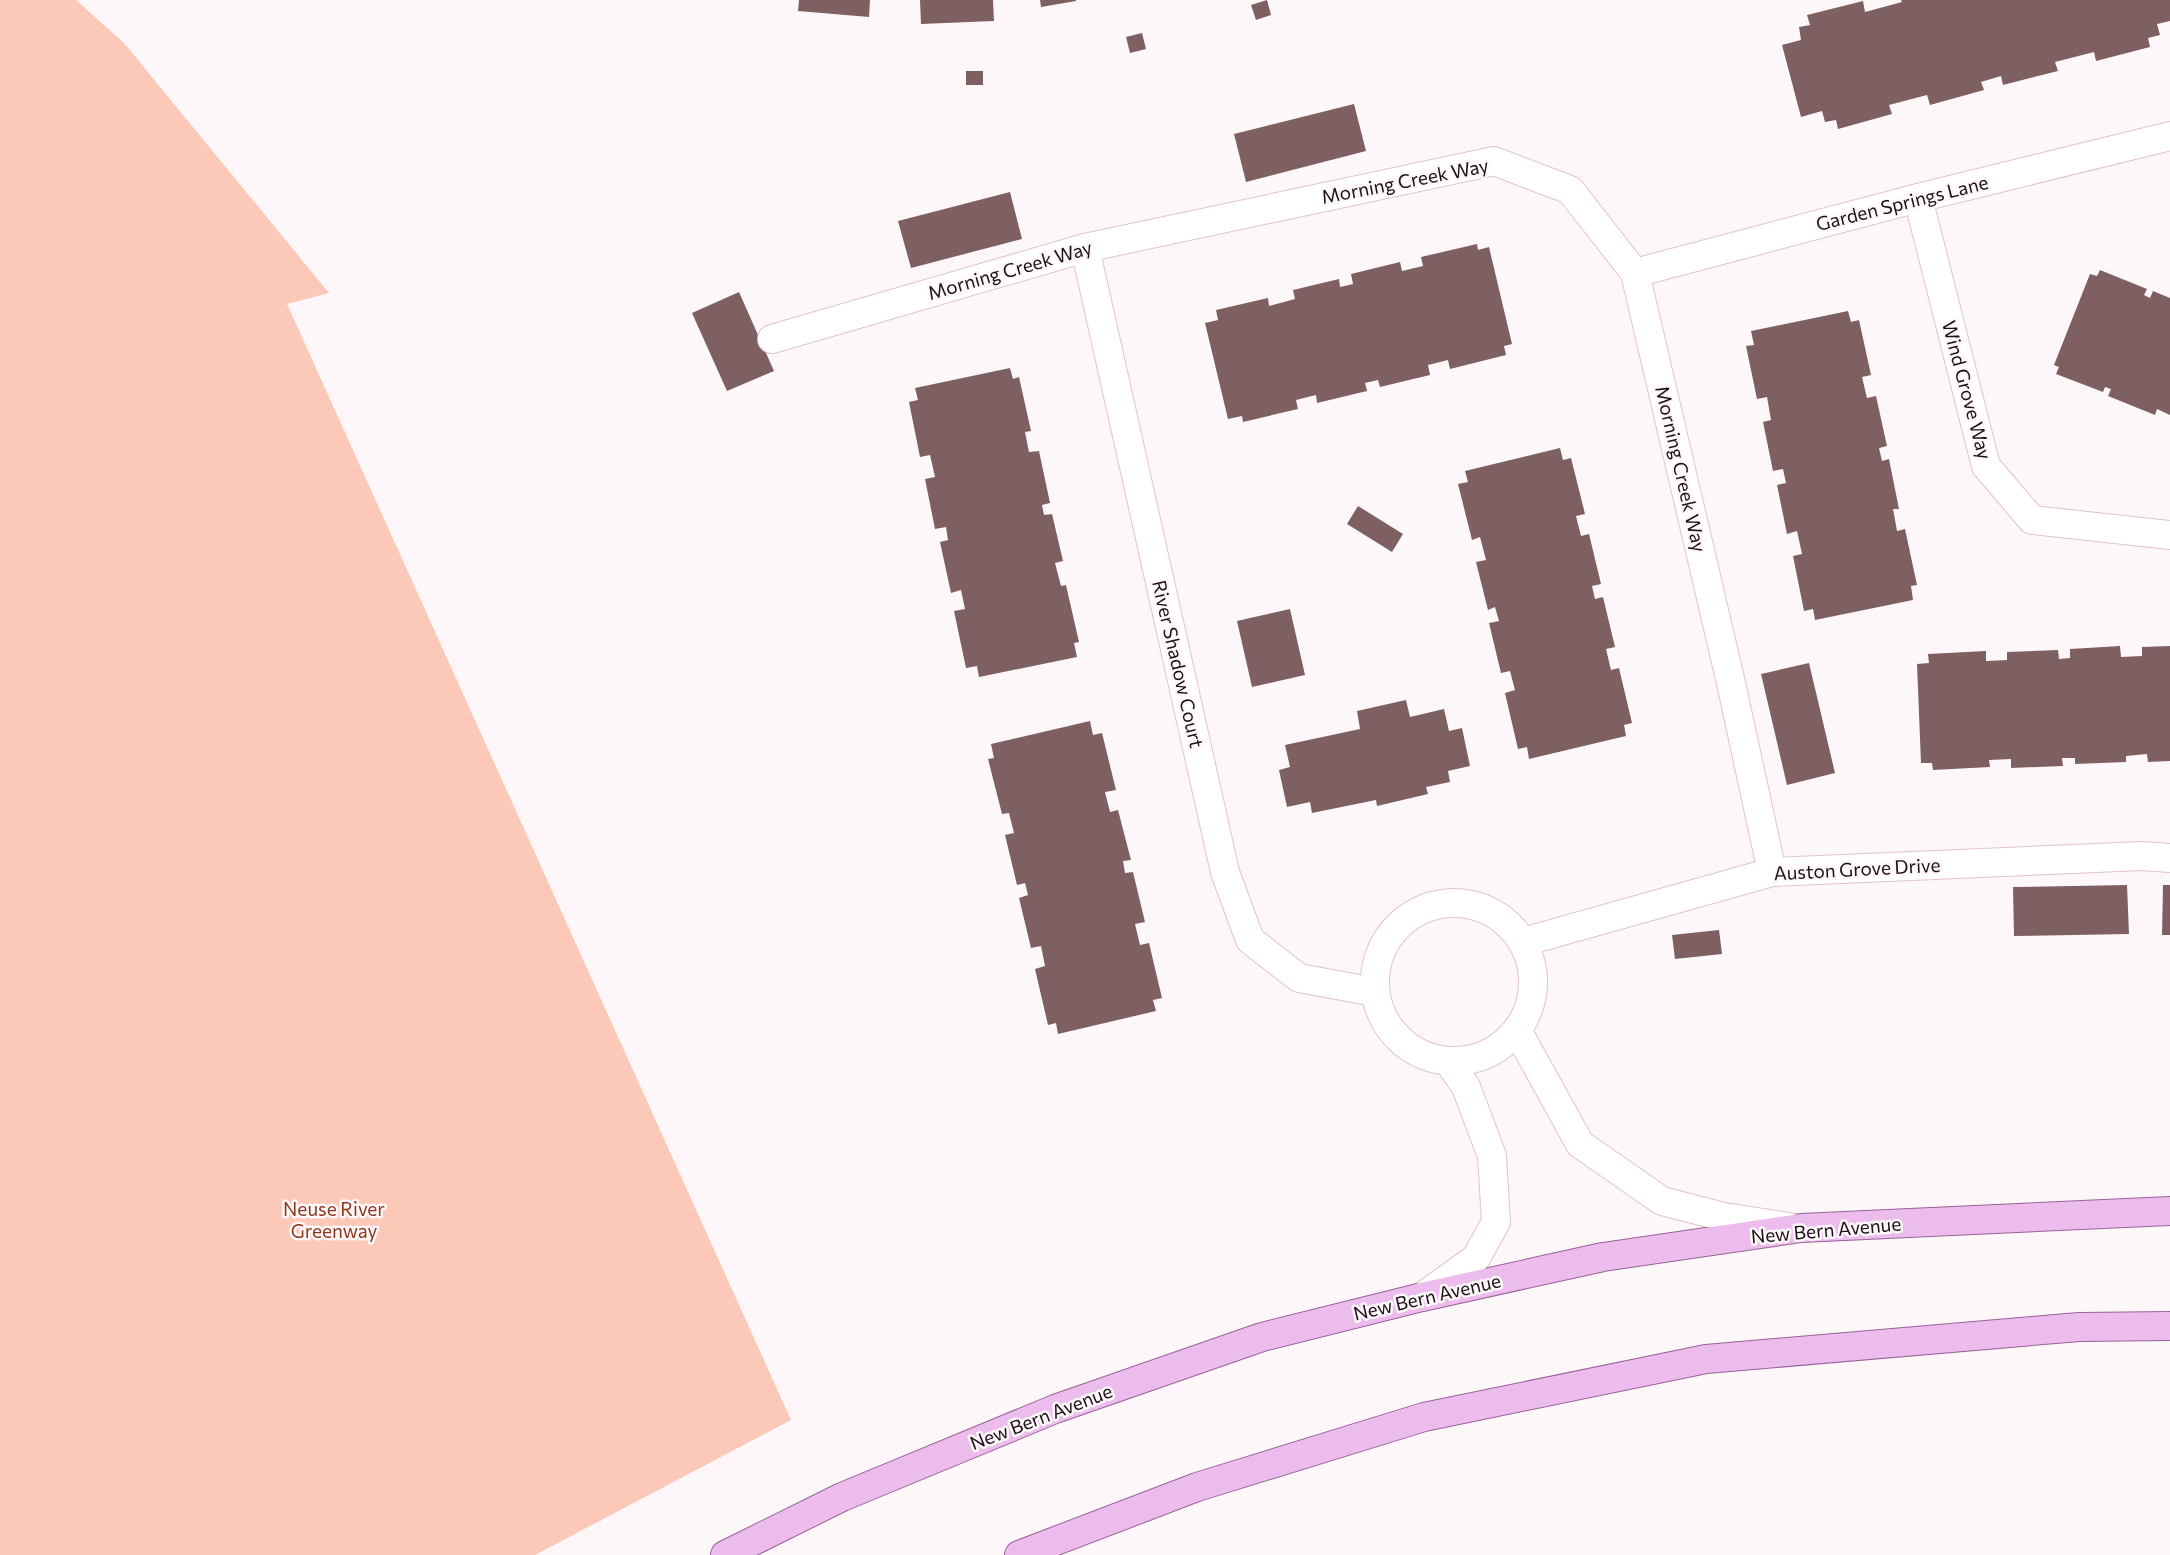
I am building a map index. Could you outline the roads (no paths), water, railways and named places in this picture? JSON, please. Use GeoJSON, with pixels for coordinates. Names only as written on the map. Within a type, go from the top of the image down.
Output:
{"type":"FeatureCollection","features":[{"type":"Feature","properties":{"kind":"main road","name":"New Bern Avenue"},"geometry":{"type":"LineString","coordinates":[[725,1555],[842,1497],[1055,1409],[1262,1337],[1422,1297],[1603,1257],[1801,1228],[2170,1212]]}},
{"type":"Feature","properties":{"kind":"main road"},"geometry":{"type":"LineString","coordinates":[[1019,1555],[1197,1487],[1424,1417],[1706,1359],[2079,1327],[2170,1326]]}},
{"type":"Feature","properties":{"kind":"street","name":"Garden Springs Lane"},"geometry":{"type":"LineString","coordinates":[[1635,273],[1918,198],[2170,136]]}},
{"type":"Feature","properties":{"kind":"street","name":"Morning Creek Way"},"geometry":{"type":"LineString","coordinates":[[772,338],[1085,248],[1494,161],[1570,190],[1635,273],[1732,683],[1772,872]]}},
{"type":"Feature","properties":{"kind":"street","name":"Wind Grove Way"},"geometry":{"type":"LineString","coordinates":[[1918,198],[1986,466],[2032,520],[2170,535]]}},
{"type":"Feature","properties":{"kind":"street","name":"River Shadow Court"},"geometry":{"type":"LineString","coordinates":[[1085,248],[1225,872],[1250,940],[1299,978],[1375,992]]}},
{"type":"Feature","properties":{"kind":"street","name":"Auston Grove Drive"},"geometry":{"type":"LineString","coordinates":[[1523,942],[1772,872],[2142,856],[2170,858]]}},
{"type":"Feature","properties":{"kind":"street"},"geometry":{"type":"LineString","coordinates":[[1460,902],[1485,908],[1507,922],[1523,942],[1532,966],[1533,992],[1526,1017],[1511,1038],[1490,1053],[1465,1061],[1438,1060],[1413,1051],[1392,1034],[1379,1011],[1374,984],[1378,958],[1390,935],[1409,916],[1434,905],[1460,902]]}},
{"type":"Feature","properties":{"kind":"street"},"geometry":{"type":"LineString","coordinates":[[1517,1030],[1580,1144],[1588,1150],[1662,1201],[1724,1217],[1801,1228]]}},
{"type":"Feature","properties":{"kind":"street"},"geometry":{"type":"LineString","coordinates":[[1422,1297],[1476,1258],[1496,1222],[1492,1156],[1466,1087],[1448,1061]]}},
{"type":"Feature","properties":{"kind":"park label","name":"Neuse River Greenway"},"geometry":{"type":"Point","coordinates":[334,1220]}}]}
